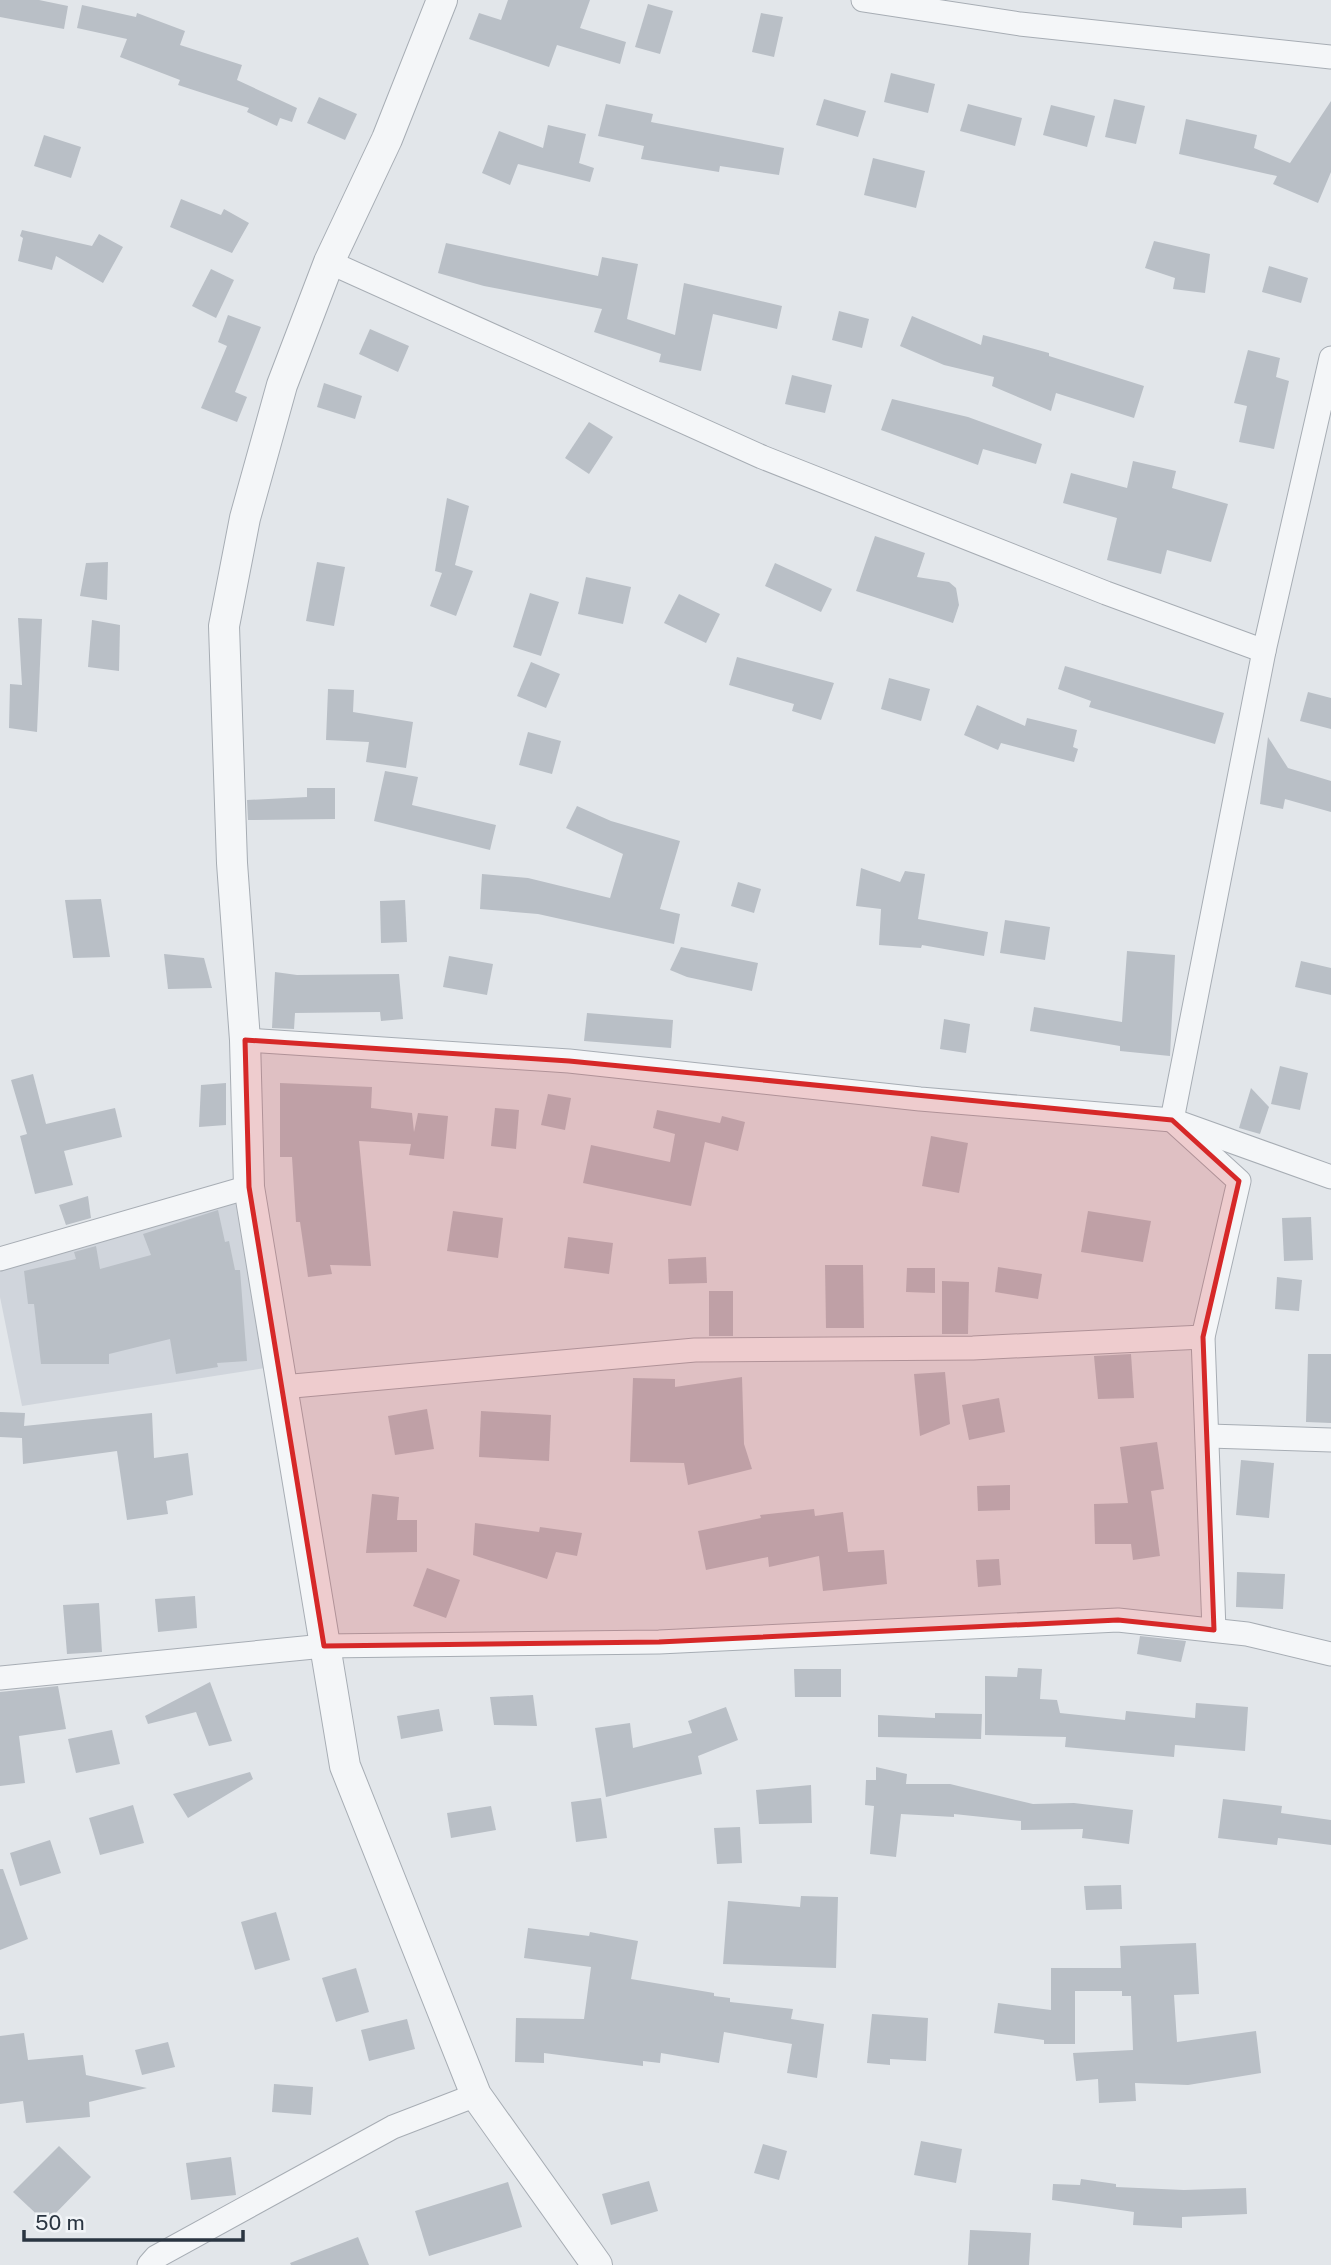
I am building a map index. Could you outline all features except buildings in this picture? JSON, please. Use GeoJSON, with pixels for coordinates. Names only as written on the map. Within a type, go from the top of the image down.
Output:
{"type":"FeatureCollection","features":[{"type":"Feature","properties":{"kind":"street"},"geometry":{"type":"LineString","coordinates":[[442,0],[387,139],[329,262],[279,398],[245,518],[224,626],[232,863],[245,1040],[249,1188],[345,1766],[476,2095],[597,2265]]}},
{"type":"Feature","properties":{"kind":"street"},"geometry":{"type":"LineString","coordinates":[[863,0],[1020,24],[1331,57]]}},
{"type":"Feature","properties":{"kind":"street"},"geometry":{"type":"LineString","coordinates":[[329,262],[762,457],[1106,593],[1264,652]]}},
{"type":"Feature","properties":{"kind":"street"},"geometry":{"type":"LineString","coordinates":[[1172,1120],[1264,652],[1331,358]]}},
{"type":"Feature","properties":{"kind":"street"},"geometry":{"type":"LineString","coordinates":[[245,1040],[569,1061],[920,1099],[1172,1120],[1331,1177]]}},
{"type":"Feature","properties":{"kind":"street"},"geometry":{"type":"LineString","coordinates":[[1172,1120],[1238,1181],[1203,1337],[1209,1436],[1207,1475],[1214,1630]]}},
{"type":"Feature","properties":{"kind":"street"},"geometry":{"type":"LineString","coordinates":[[0,1259],[249,1188]]}},
{"type":"Feature","properties":{"kind":"street"},"geometry":{"type":"LineString","coordinates":[[282,1387],[695,1350],[973,1348],[1203,1337]]}},
{"type":"Feature","properties":{"kind":"street"},"geometry":{"type":"LineString","coordinates":[[1209,1436],[1331,1440]]}},
{"type":"Feature","properties":{"kind":"street"},"geometry":{"type":"LineString","coordinates":[[0,1678],[324,1646],[659,1642],[1118,1620],[1247,1634],[1331,1654]]}},
{"type":"Feature","properties":{"kind":"street"},"geometry":{"type":"LineString","coordinates":[[149,2265],[156,2257],[393,2127],[476,2095]]}},
{"type":"Feature","properties":{"kind":"highlighted area"},"geometry":{"type":"Polygon","coordinates":[[[245,1040],[569,1061],[1172,1120],[1239,1181],[1203,1337],[1214,1630],[1118,1620],[659,1642],[324,1646],[249,1187],[245,1040]]]}},
{"type":"Feature","properties":{"kind":"shaded area"},"geometry":{"type":"Polygon","coordinates":[[[239,1199],[265,1368],[22,1406],[0,1297],[0,1265],[239,1199]]]}}]}
